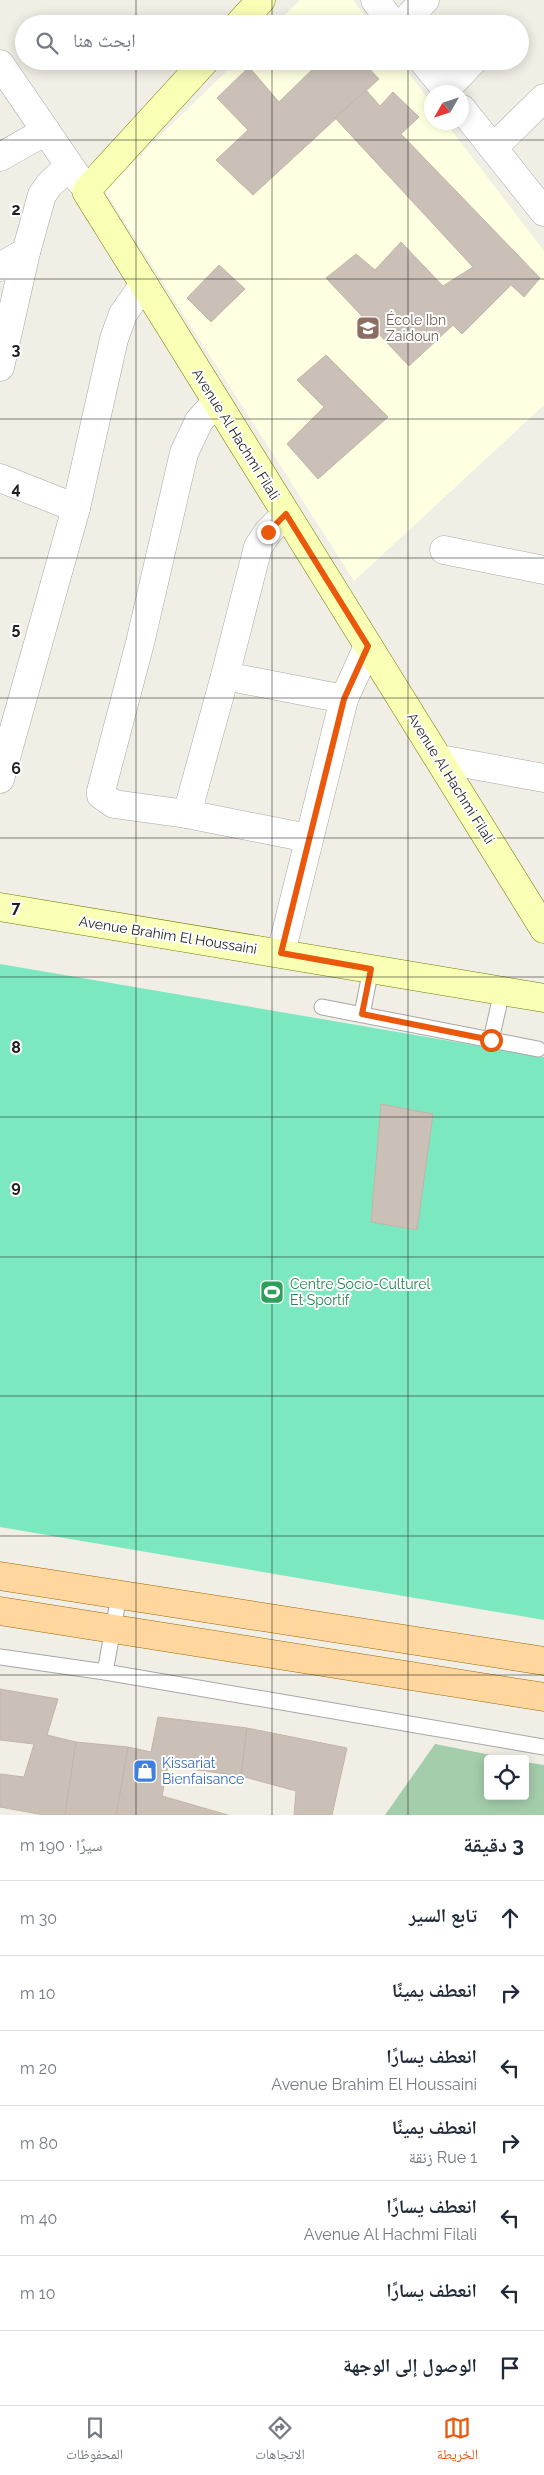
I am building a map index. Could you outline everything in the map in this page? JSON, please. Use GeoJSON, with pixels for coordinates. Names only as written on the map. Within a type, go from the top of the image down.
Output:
{"type":"FeatureCollection","features":[{"type":"Feature","properties":{"kind":"main road"},"geometry":{"type":"LineString","coordinates":[[0,1576],[544,1661]]}},
{"type":"Feature","properties":{"kind":"main road"},"geometry":{"type":"LineString","coordinates":[[0,1611],[544,1697]]}},
{"type":"Feature","properties":{"kind":"street"},"geometry":{"type":"LineString","coordinates":[[248,15],[261,0]]}},
{"type":"Feature","properties":{"kind":"street"},"geometry":{"type":"LineString","coordinates":[[375,0],[386,15]]}},
{"type":"Feature","properties":{"kind":"street"},"geometry":{"type":"LineString","coordinates":[[411,15],[425,0]]}},
{"type":"Feature","properties":{"kind":"street"},"geometry":{"type":"LineString","coordinates":[[0,64],[86,191],[197,70]]}},
{"type":"Feature","properties":{"kind":"street"},"geometry":{"type":"LineString","coordinates":[[430,70],[442,85]]}},
{"type":"Feature","properties":{"kind":"street"},"geometry":{"type":"LineString","coordinates":[[459,85],[468,70]]}},
{"type":"Feature","properties":{"kind":"street"},"geometry":{"type":"LineString","coordinates":[[492,148],[544,98]]}},
{"type":"Feature","properties":{"kind":"street"},"geometry":{"type":"LineString","coordinates":[[469,119],[543,208]]}},
{"type":"Feature","properties":{"kind":"street"},"geometry":{"type":"LineString","coordinates":[[0,157],[46,131]]}},
{"type":"Feature","properties":{"kind":"street"},"geometry":{"type":"LineString","coordinates":[[0,368],[26,252],[42,195],[49,185],[69,166]]}},
{"type":"Feature","properties":{"kind":"street","name":"Avenue Al Hachmi Filali"},"geometry":{"type":"LineString","coordinates":[[86,191],[544,929]]}},
{"type":"Feature","properties":{"kind":"street"},"geometry":{"type":"LineString","coordinates":[[0,267],[26,252]]}},
{"type":"Feature","properties":{"kind":"street"},"geometry":{"type":"LineString","coordinates":[[0,778],[76,508],[114,340],[123,314],[144,284]]}},
{"type":"Feature","properties":{"kind":"street"},"geometry":{"type":"LineString","coordinates":[[216,402],[199,421],[184,453],[140,643],[101,791],[103,798],[114,804],[187,814],[308,838]]}},
{"type":"Feature","properties":{"kind":"street"},"geometry":{"type":"LineString","coordinates":[[0,478],[76,508]]}},
{"type":"Feature","properties":{"kind":"street"},"geometry":{"type":"LineString","coordinates":[[187,814],[258,547],[265,536],[286,514]]}},
{"type":"Feature","properties":{"kind":"street"},"geometry":{"type":"LineString","coordinates":[[444,550],[544,570]]}},
{"type":"Feature","properties":{"kind":"street"},"geometry":{"type":"LineString","coordinates":[[281,953],[344,699],[368,646]]}},
{"type":"Feature","properties":{"kind":"street"},"geometry":{"type":"LineString","coordinates":[[225,676],[344,699]]}},
{"type":"Feature","properties":{"kind":"street"},"geometry":{"type":"LineString","coordinates":[[440,759],[544,778]]}},
{"type":"Feature","properties":{"kind":"street","name":"Avenue Brahim El Houssaini"},"geometry":{"type":"LineString","coordinates":[[0,907],[544,998]]}},
{"type":"Feature","properties":{"kind":"lane"},"geometry":{"type":"LineString","coordinates":[[362,1014],[371,969]]}},
{"type":"Feature","properties":{"kind":"lane"},"geometry":{"type":"LineString","coordinates":[[491,1040],[502,991]]}},
{"type":"Feature","properties":{"kind":"lane"},"geometry":{"type":"LineString","coordinates":[[322,1007],[538,1049]]}},
{"type":"Feature","properties":{"kind":"lane"},"geometry":{"type":"LineString","coordinates":[[105,1672],[119,1596]]}},
{"type":"Feature","properties":{"kind":"lane"},"geometry":{"type":"LineString","coordinates":[[0,1657],[105,1672],[544,1747]]}},
{"type":"Feature","properties":{"kind":"shaded area"},"geometry":{"type":"Polygon","coordinates":[[[300,0],[353,0],[364,15],[284,15],[300,0]]]}},
{"type":"Feature","properties":{"kind":"shaded area","name":"École Ibn Zaidoun"},"geometry":{"type":"Polygon","coordinates":[[[228,70],[407,70],[424,94],[424,130],[451,130],[544,251],[544,405],[354,581],[104,190],[228,70]]]}},
{"type":"Feature","properties":{"kind":"shaded area"},"geometry":{"type":"Polygon","coordinates":[[[435,1744],[491,1755],[484,1755],[484,1800],[529,1800],[529,1763],[544,1765],[544,1815],[385,1815],[435,1744]]]}},
{"type":"Feature","properties":{"kind":"green space","name":"Centre Socio-Culturel Et Sportif"},"geometry":{"type":"Polygon","coordinates":[[[0,964],[544,1057],[544,1620],[0,1527],[0,964]]]}},
{"type":"Feature","properties":{"kind":"building"},"geometry":{"type":"Polygon","coordinates":[[[246,70],[252,70],[279,102],[312,70],[370,70],[379,79],[253,195],[216,160],[248,130],[217,98],[246,70]]]}},
{"type":"Feature","properties":{"kind":"building"},"geometry":{"type":"Polygon","coordinates":[[[366,90],[380,106],[393,92],[419,117],[401,134],[540,278],[524,297],[511,285],[462,334],[453,325],[409,366],[326,278],[356,254],[375,270],[401,242],[443,286],[473,267],[335,118],[366,90]]]}},
{"type":"Feature","properties":{"kind":"building"},"geometry":{"type":"Polygon","coordinates":[[[219,265],[245,289],[211,322],[187,298],[219,265]]]}},
{"type":"Feature","properties":{"kind":"building"},"geometry":{"type":"Polygon","coordinates":[[[326,355],[388,417],[318,479],[287,444],[324,407],[297,380],[326,355]]]}},
{"type":"Feature","properties":{"kind":"building"},"geometry":{"type":"Polygon","coordinates":[[[381,1104],[433,1114],[417,1230],[371,1222],[381,1104]]]}},
{"type":"Feature","properties":{"kind":"building"},"geometry":{"type":"Polygon","coordinates":[[[0,1689],[58,1699],[47,1735],[76,1742],[65,1815],[44,1815],[0,1807],[0,1774],[24,1777],[34,1744],[0,1740],[0,1689]]]}},
{"type":"Feature","properties":{"kind":"building","name":"Kissariat Bienfaisance"},"geometry":{"type":"Polygon","coordinates":[[[158,1717],[247,1728],[241,1776],[168,1766],[162,1796],[228,1815],[116,1815],[128,1747],[151,1752],[158,1717]]]}},
{"type":"Feature","properties":{"kind":"building","name":"Kissariat Bienfaisance"},"geometry":{"type":"Polygon","coordinates":[[[247,1728],[347,1748],[332,1815],[294,1815],[296,1791],[241,1776],[247,1728]]]}},
{"type":"Feature","properties":{"kind":"building","name":"Kissariat Bienfaisance"},"geometry":{"type":"Polygon","coordinates":[[[76,1742],[128,1747],[116,1815],[65,1815],[76,1742]]]}},
{"type":"Feature","properties":{"kind":"place","name":"École Ibn Zaidoun"},"geometry":{"type":"Point","coordinates":[368,328]}},
{"type":"Feature","properties":{"kind":"place","name":"Centre Socio-Culturel Et Sportif"},"geometry":{"type":"Point","coordinates":[272,1292]}},
{"type":"Feature","properties":{"kind":"place","name":"Kissariat Bienfaisance"},"geometry":{"type":"Point","coordinates":[145,1771]}},
{"type":"Feature","properties":{"kind":"route"},"geometry":{"type":"LineString","coordinates":[[268,532],[286,514],[368,646],[344,699],[281,953],[371,969],[362,1014],[491,1040]]}}]}
